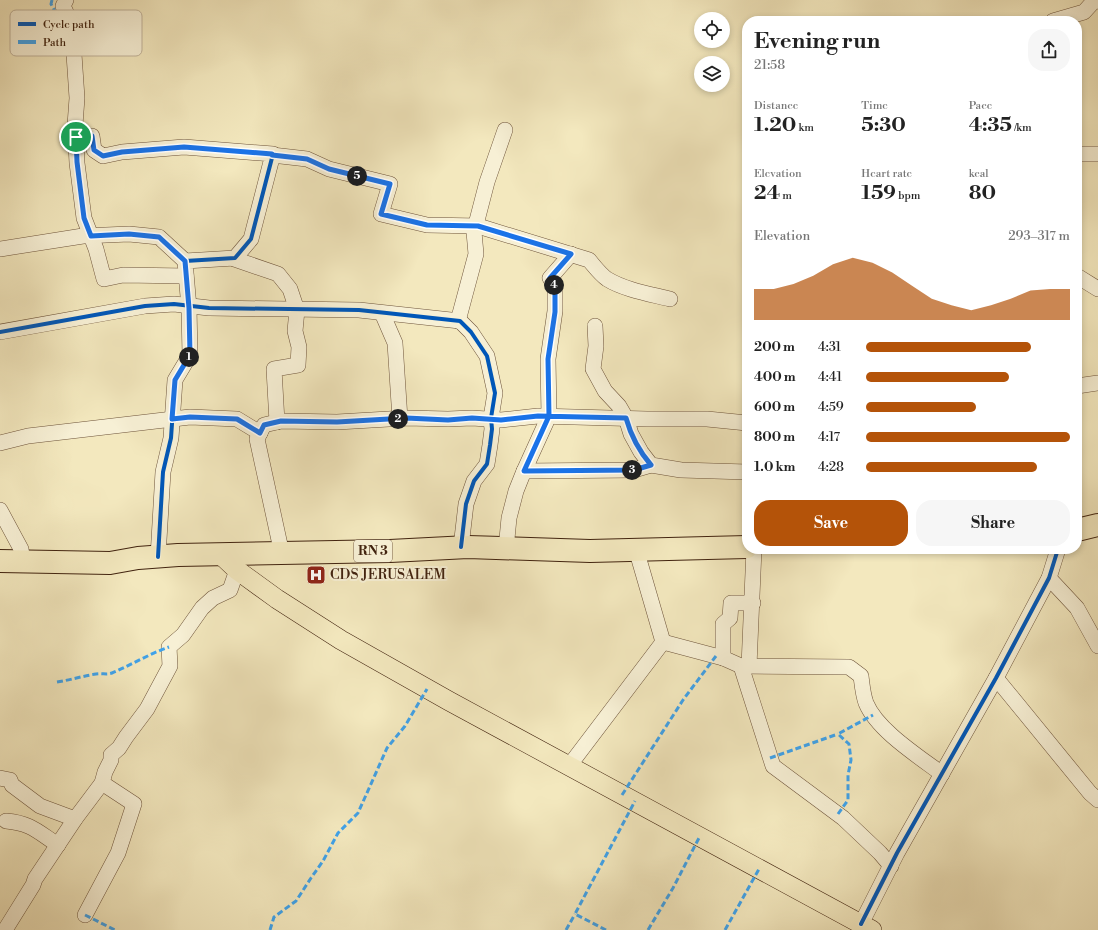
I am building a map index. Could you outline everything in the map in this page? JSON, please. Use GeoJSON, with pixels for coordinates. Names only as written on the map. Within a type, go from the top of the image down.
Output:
{"type":"FeatureCollection","features":[{"type":"Feature","properties":{"kind":"highway"},"geometry":{"type":"LineString","coordinates":[[1082,529],[1098,525]]}},
{"type":"Feature","properties":{"kind":"highway","name":"RN 3"},"geometry":{"type":"LineString","coordinates":[[0,561],[110,563],[138,558],[220,554],[282,554],[461,547],[577,551],[742,547]]}},
{"type":"Feature","properties":{"kind":"main road"},"geometry":{"type":"LineString","coordinates":[[220,554],[237,570],[277,599],[341,640],[449,701],[858,925]]}},
{"type":"Feature","properties":{"kind":"street"},"geometry":{"type":"LineString","coordinates":[[66,0],[64,6],[66,10]]}},
{"type":"Feature","properties":{"kind":"street"},"geometry":{"type":"LineString","coordinates":[[1070,16],[1084,12],[1093,2],[1098,1]]}},
{"type":"Feature","properties":{"kind":"street"},"geometry":{"type":"LineString","coordinates":[[74,56],[77,98],[75,125],[77,162],[84,218],[96,249],[104,279],[123,275],[186,276]]}},
{"type":"Feature","properties":{"kind":"street"},"geometry":{"type":"LineString","coordinates":[[458,321],[476,254],[474,232],[487,182],[505,130]]}},
{"type":"Feature","properties":{"kind":"street"},"geometry":{"type":"LineString","coordinates":[[76,137],[92,136],[94,150],[103,156],[122,152],[184,147],[272,154],[307,159],[329,169],[390,184],[381,214],[427,225],[476,226],[589,260],[598,272],[607,279],[633,290],[670,299]]}},
{"type":"Feature","properties":{"kind":"street"},"geometry":{"type":"LineString","coordinates":[[1082,154],[1098,154]]}},
{"type":"Feature","properties":{"kind":"street"},"geometry":{"type":"LineString","coordinates":[[234,259],[251,238],[272,155]]}},
{"type":"Feature","properties":{"kind":"street"},"geometry":{"type":"LineString","coordinates":[[0,249],[72,237],[129,234],[159,237],[185,261],[189,306],[190,355],[175,380],[171,438],[163,472],[158,557]]}},
{"type":"Feature","properties":{"kind":"street"},"geometry":{"type":"LineString","coordinates":[[506,549],[509,518],[524,471],[549,416],[548,359],[555,312],[555,286],[550,278],[571,254]]}},
{"type":"Feature","properties":{"kind":"street"},"geometry":{"type":"LineString","coordinates":[[185,261],[234,259],[278,274],[290,289],[297,310],[295,331],[299,347],[298,365],[274,369],[277,422]]}},
{"type":"Feature","properties":{"kind":"street"},"geometry":{"type":"LineString","coordinates":[[1082,279],[1098,289]]}},
{"type":"Feature","properties":{"kind":"street"},"geometry":{"type":"LineString","coordinates":[[0,332],[145,306],[174,304],[209,308],[360,310],[458,321],[471,332],[487,356],[495,393],[491,418],[491,440],[487,464],[474,481],[466,504],[461,547]]}},
{"type":"Feature","properties":{"kind":"street"},"geometry":{"type":"LineString","coordinates":[[382,313],[395,343],[400,419]]}},
{"type":"Feature","properties":{"kind":"street"},"geometry":{"type":"LineString","coordinates":[[595,326],[596,346],[593,368],[605,391],[619,406],[626,418],[631,434],[641,452],[651,465]]}},
{"type":"Feature","properties":{"kind":"street"},"geometry":{"type":"LineString","coordinates":[[1082,386],[1098,384]]}},
{"type":"Feature","properties":{"kind":"street"},"geometry":{"type":"LineString","coordinates":[[282,554],[258,439],[264,425],[281,421],[337,422],[400,419],[491,418],[501,420],[538,416],[707,419],[742,422]]}},
{"type":"Feature","properties":{"kind":"street"},"geometry":{"type":"LineString","coordinates":[[0,443],[28,436],[190,417],[237,419],[260,433]]}},
{"type":"Feature","properties":{"kind":"street"},"geometry":{"type":"LineString","coordinates":[[524,471],[634,470],[651,465],[681,470],[742,472]]}},
{"type":"Feature","properties":{"kind":"street"},"geometry":{"type":"LineString","coordinates":[[0,510],[21,549],[23,561]]}},
{"type":"Feature","properties":{"kind":"street"},"geometry":{"type":"LineString","coordinates":[[636,549],[663,642]]}},
{"type":"Feature","properties":{"kind":"street"},"geometry":{"type":"LineString","coordinates":[[754,554],[753,603],[745,666],[773,766],[843,818],[880,853],[891,866]]}},
{"type":"Feature","properties":{"kind":"street"},"geometry":{"type":"LineString","coordinates":[[858,925],[996,678],[1049,578],[1056,554]]}},
{"type":"Feature","properties":{"kind":"street"},"geometry":{"type":"LineString","coordinates":[[5,930],[33,885],[35,879],[75,819],[102,783],[105,772],[111,760],[111,755],[119,748],[147,710],[170,666],[169,647],[183,635],[202,608],[213,598],[230,590],[237,570]]}},
{"type":"Feature","properties":{"kind":"street"},"geometry":{"type":"LineString","coordinates":[[1049,578],[1077,608],[1098,646]]}},
{"type":"Feature","properties":{"kind":"street"},"geometry":{"type":"LineString","coordinates":[[723,658],[723,624],[730,618],[731,603],[753,603]]}},
{"type":"Feature","properties":{"kind":"street"},"geometry":{"type":"LineString","coordinates":[[663,642],[723,658],[745,666],[849,667],[861,676],[866,702],[876,720],[902,744],[942,774]]}},
{"type":"Feature","properties":{"kind":"street"},"geometry":{"type":"LineString","coordinates":[[569,766],[663,642]]}},
{"type":"Feature","properties":{"kind":"street"},"geometry":{"type":"LineString","coordinates":[[996,678],[1090,793],[1098,800]]}},
{"type":"Feature","properties":{"kind":"street"},"geometry":{"type":"LineString","coordinates":[[0,778],[10,780],[17,789],[40,806],[75,819]]}},
{"type":"Feature","properties":{"kind":"street"},"geometry":{"type":"LineString","coordinates":[[85,914],[118,853],[134,804],[102,783]]}},
{"type":"Feature","properties":{"kind":"street"},"geometry":{"type":"LineString","coordinates":[[6,821],[19,822],[31,827],[58,845]]}},
{"type":"Feature","properties":{"kind":"marked path"},"geometry":{"type":"LineString","coordinates":[[52,0],[51,4],[54,10]]}},
{"type":"Feature","properties":{"kind":"marked path"},"geometry":{"type":"LineString","coordinates":[[57,682],[96,674],[112,673],[169,647]]}},
{"type":"Feature","properties":{"kind":"marked path"},"geometry":{"type":"LineString","coordinates":[[622,795],[683,700],[716,656]]}},
{"type":"Feature","properties":{"kind":"marked path"},"geometry":{"type":"LineString","coordinates":[[270,930],[274,917],[296,901],[323,861],[338,833],[358,813],[387,748],[405,726],[427,689]]}},
{"type":"Feature","properties":{"kind":"marked path"},"geometry":{"type":"LineString","coordinates":[[838,814],[848,800],[848,775],[851,760],[849,744],[838,734],[873,715]]}},
{"type":"Feature","properties":{"kind":"marked path"},"geometry":{"type":"LineString","coordinates":[[770,758],[838,734]]}},
{"type":"Feature","properties":{"kind":"marked path"},"geometry":{"type":"LineString","coordinates":[[606,930],[575,914],[635,801]]}},
{"type":"Feature","properties":{"kind":"marked path"},"geometry":{"type":"LineString","coordinates":[[648,930],[673,888],[700,836]]}},
{"type":"Feature","properties":{"kind":"marked path"},"geometry":{"type":"LineString","coordinates":[[725,930],[759,869]]}},
{"type":"Feature","properties":{"kind":"marked path"},"geometry":{"type":"LineString","coordinates":[[566,930],[575,914]]}},
{"type":"Feature","properties":{"kind":"marked path"},"geometry":{"type":"LineString","coordinates":[[85,915],[115,930]]}},
{"type":"Feature","properties":{"kind":"cycle path"},"geometry":{"type":"LineString","coordinates":[[75,137],[92,136],[94,150],[103,156],[122,152],[184,147],[273,154],[251,239],[235,258],[185,261],[189,308],[190,355],[175,380],[171,438],[163,472],[158,557]]}},
{"type":"Feature","properties":{"kind":"cycle path"},"geometry":{"type":"LineString","coordinates":[[0,332],[145,306],[174,304],[209,308],[359,310],[460,321],[471,332],[487,356],[495,393],[487,464],[474,481],[466,504],[461,547]]}},
{"type":"Feature","properties":{"kind":"cycle path"},"geometry":{"type":"LineString","coordinates":[[861,924],[897,853],[996,678],[1049,578],[1056,554]]}},
{"type":"Feature","properties":{"kind":"place","name":"CDS JERUSALEM"},"geometry":{"type":"Point","coordinates":[316,575]}},
{"type":"Feature","properties":{"kind":"route"},"geometry":{"type":"LineString","coordinates":[[76,137],[77,162],[84,218],[91,236],[129,234],[159,237],[185,261],[189,308],[190,355],[175,380],[172,419],[190,417],[237,419],[260,433],[264,425],[281,421],[337,422],[406,418],[448,420],[491,418],[501,420],[538,416],[549,416],[582,418],[626,418],[631,434],[641,452],[651,465],[634,470],[524,471],[549,416],[548,359],[555,312],[555,286],[550,278],[571,254],[478,226],[427,225],[381,214],[390,184],[329,169],[307,159],[272,154],[184,147],[122,152],[103,156],[94,150],[92,136],[76,137]]}}]}
